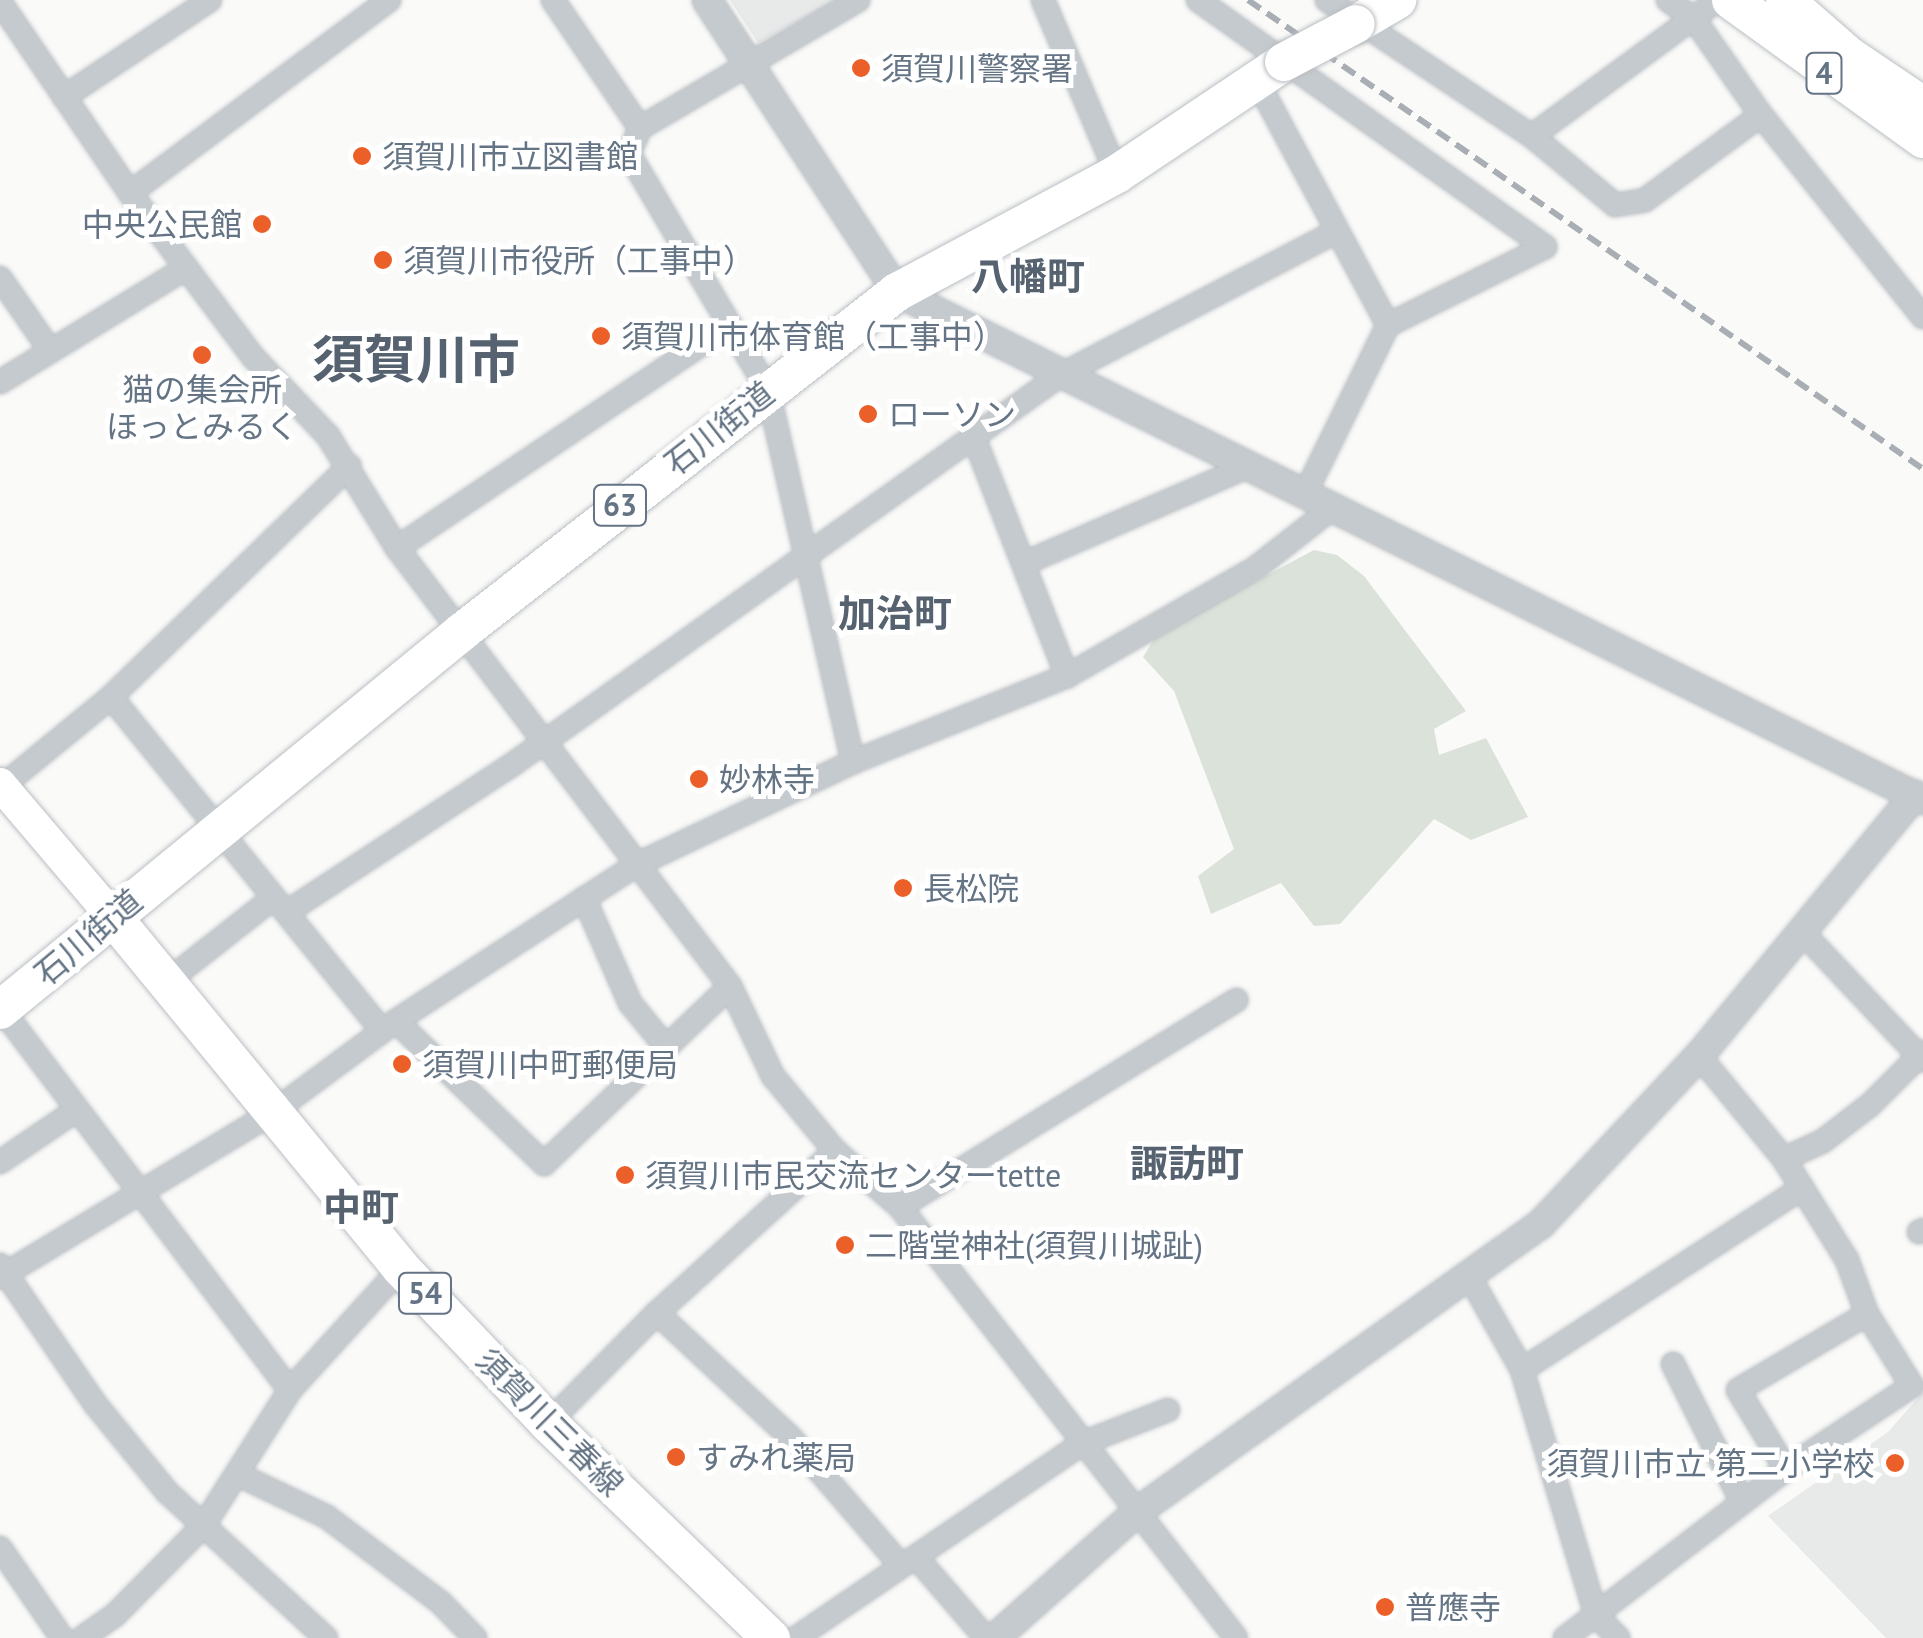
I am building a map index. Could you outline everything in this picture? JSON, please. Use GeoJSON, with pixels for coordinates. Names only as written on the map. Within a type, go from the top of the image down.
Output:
{"type":"FeatureCollection","features":[{"type":"Feature","properties":{"kind":"main road","name":"石川街道"},"geometry":{"type":"LineString","coordinates":[[0,1009],[462,630],[897,292],[1117,174],[1270,71],[1398,0]]}},
{"type":"Feature","properties":{"kind":"main road","name":"4"},"geometry":{"type":"LineString","coordinates":[[1731,0],[1923,139]]}},
{"type":"Feature","properties":{"kind":"main road","name":"4"},"geometry":{"type":"LineString","coordinates":[[1785,0],[1849,56],[1923,106]]}},
{"type":"Feature","properties":{"kind":"main road"},"geometry":{"type":"LineString","coordinates":[[1,786],[112,916]]}},
{"type":"Feature","properties":{"kind":"main road","name":"須賀川三春線"},"geometry":{"type":"LineString","coordinates":[[112,916],[401,1268],[548,1424],[770,1636]]}},
{"type":"Feature","properties":{"kind":"street"},"geometry":{"type":"LineString","coordinates":[[64,97],[210,0]]}},
{"type":"Feature","properties":{"kind":"street"},"geometry":{"type":"LineString","coordinates":[[130,193],[389,0]]}},
{"type":"Feature","properties":{"kind":"street"},"geometry":{"type":"LineString","coordinates":[[553,0],[640,128]]}},
{"type":"Feature","properties":{"kind":"street"},"geometry":{"type":"LineString","coordinates":[[707,0],[897,292],[1331,510],[1920,793],[1700,1056],[1540,1224],[1137,1512],[995,1638]]}},
{"type":"Feature","properties":{"kind":"street"},"geometry":{"type":"LineString","coordinates":[[852,762],[768,390],[631,163],[640,128],[858,0]]}},
{"type":"Feature","properties":{"kind":"street"},"geometry":{"type":"LineString","coordinates":[[1043,0],[1117,174]]}},
{"type":"Feature","properties":{"kind":"street"},"geometry":{"type":"LineString","coordinates":[[1198,0],[1270,71],[1545,247],[1388,325],[1304,496]]}},
{"type":"Feature","properties":{"kind":"street"},"geometry":{"type":"LineString","coordinates":[[1327,0],[1356,24],[1532,136],[1615,205],[1645,200],[1761,115]]}},
{"type":"Feature","properties":{"kind":"street"},"geometry":{"type":"LineString","coordinates":[[1668,0],[1694,19],[1761,115],[1922,313]]}},
{"type":"Feature","properties":{"kind":"street"},"geometry":{"type":"LineString","coordinates":[[1532,136],[1718,0]]}},
{"type":"Feature","properties":{"kind":"street"},"geometry":{"type":"LineString","coordinates":[[0,2],[130,193],[186,268],[349,466],[397,548],[730,986],[773,1076],[835,1151],[900,1207],[1236,1638]]}},
{"type":"Feature","properties":{"kind":"street"},"geometry":{"type":"LineString","coordinates":[[1270,71],[1336,232],[1388,325]]}},
{"type":"Feature","properties":{"kind":"street"},"geometry":{"type":"LineString","coordinates":[[165,982],[280,905],[545,741],[809,558],[972,434],[1059,376],[1336,232]]}},
{"type":"Feature","properties":{"kind":"street"},"geometry":{"type":"LineString","coordinates":[[0,382],[186,268]]}},
{"type":"Feature","properties":{"kind":"street"},"geometry":{"type":"LineString","coordinates":[[0,278],[50,350]]}},
{"type":"Feature","properties":{"kind":"street"},"geometry":{"type":"LineString","coordinates":[[397,548],[730,325]]}},
{"type":"Feature","properties":{"kind":"street"},"geometry":{"type":"LineString","coordinates":[[972,434],[1067,676]]}},
{"type":"Feature","properties":{"kind":"street"},"geometry":{"type":"LineString","coordinates":[[1,786],[111,697],[349,466]]}},
{"type":"Feature","properties":{"kind":"street"},"geometry":{"type":"LineString","coordinates":[[1026,564],[1247,467]]}},
{"type":"Feature","properties":{"kind":"street"},"geometry":{"type":"LineString","coordinates":[[326,1638],[167,1492],[96,1405],[2,1272],[142,1194],[273,1112],[389,1026],[638,864],[852,762],[1067,676],[1257,567],[1331,510]]}},
{"type":"Feature","properties":{"kind":"street"},"geometry":{"type":"LineString","coordinates":[[111,697],[280,905],[389,1026],[544,1164],[730,986]]}},
{"type":"Feature","properties":{"kind":"street"},"geometry":{"type":"LineString","coordinates":[[584,898],[630,1003],[666,1047]]}},
{"type":"Feature","properties":{"kind":"street"},"geometry":{"type":"LineString","coordinates":[[1784,1160],[1838,1129],[1922,1056],[1805,935]]}},
{"type":"Feature","properties":{"kind":"street"},"geometry":{"type":"LineString","coordinates":[[900,1207],[1236,1000]]}},
{"type":"Feature","properties":{"kind":"street"},"geometry":{"type":"LineString","coordinates":[[0,1009],[290,1390]]}},
{"type":"Feature","properties":{"kind":"street"},"geometry":{"type":"LineString","coordinates":[[1565,1638],[1786,1468],[1918,1383],[1867,1314],[1847,1260],[1784,1160],[1700,1056]]}},
{"type":"Feature","properties":{"kind":"street"},"geometry":{"type":"LineString","coordinates":[[0,1162],[75,1111]]}},
{"type":"Feature","properties":{"kind":"street"},"geometry":{"type":"LineString","coordinates":[[548,1424],[657,1313],[835,1151]]}},
{"type":"Feature","properties":{"kind":"street"},"geometry":{"type":"LineString","coordinates":[[1522,1370],[1802,1188]]}},
{"type":"Feature","properties":{"kind":"street"},"geometry":{"type":"LineString","coordinates":[[82,1638],[116,1615],[204,1525],[290,1390],[401,1268]]}},
{"type":"Feature","properties":{"kind":"street"},"geometry":{"type":"LineString","coordinates":[[1468,1274],[1522,1370],[1596,1615],[1618,1638]]}},
{"type":"Feature","properties":{"kind":"street"},"geometry":{"type":"LineString","coordinates":[[657,1313],[791,1438],[986,1638]]}},
{"type":"Feature","properties":{"kind":"street"},"geometry":{"type":"LineString","coordinates":[[1786,1468],[1738,1390],[1867,1314]]}},
{"type":"Feature","properties":{"kind":"street"},"geometry":{"type":"LineString","coordinates":[[1674,1364],[1742,1502]]}},
{"type":"Feature","properties":{"kind":"street"},"geometry":{"type":"LineString","coordinates":[[770,1636],[908,1560],[1082,1443],[1168,1410]]}},
{"type":"Feature","properties":{"kind":"street"},"geometry":{"type":"LineString","coordinates":[[238,1475],[326,1517],[441,1603],[475,1638]]}},
{"type":"Feature","properties":{"kind":"street"},"geometry":{"type":"LineString","coordinates":[[0,1548],[62,1638]]}},
{"type":"Feature","properties":{"kind":"shaded area"},"geometry":{"type":"Polygon","coordinates":[[[730,0],[836,0],[758,43],[730,0]]]}},
{"type":"Feature","properties":{"kind":"shaded area"},"geometry":{"type":"Polygon","coordinates":[[[1314,550],[1337,555],[1364,576],[1466,711],[1434,729],[1439,755],[1486,738],[1528,817],[1471,840],[1434,819],[1340,924],[1314,926],[1281,883],[1211,914],[1198,876],[1234,849],[1174,691],[1143,657],[1157,634],[1314,550]]]}},
{"type":"Feature","properties":{"kind":"shaded area"},"geometry":{"type":"Polygon","coordinates":[[[1923,1392],[1923,1638],[1886,1638],[1768,1516],[1888,1432],[1923,1392]]]}},
{"type":"Feature","properties":{"kind":"railway"},"geometry":{"type":"LineString","coordinates":[[1248,0],[1923,469]]}},
{"type":"Feature","properties":{"kind":"place","name":"須賀川警察署"},"geometry":{"type":"Point","coordinates":[861,68]}},
{"type":"Feature","properties":{"kind":"place","name":"須賀川市立図書館"},"geometry":{"type":"Point","coordinates":[362,156]}},
{"type":"Feature","properties":{"kind":"place","name":"中央公民館"},"geometry":{"type":"Point","coordinates":[262,224]}},
{"type":"Feature","properties":{"kind":"place","name":"須賀川市役所（工事中）"},"geometry":{"type":"Point","coordinates":[383,260]}},
{"type":"Feature","properties":{"kind":"place","name":"須賀川市体育館（工事中）"},"geometry":{"type":"Point","coordinates":[601,336]}},
{"type":"Feature","properties":{"kind":"place","name":"猫の集会所 ほっとみるく"},"geometry":{"type":"Point","coordinates":[202,355]}},
{"type":"Feature","properties":{"kind":"place","name":"ローソン"},"geometry":{"type":"Point","coordinates":[868,414]}},
{"type":"Feature","properties":{"kind":"place","name":"妙林寺"},"geometry":{"type":"Point","coordinates":[699,779]}},
{"type":"Feature","properties":{"kind":"place","name":"長松院"},"geometry":{"type":"Point","coordinates":[903,888]}},
{"type":"Feature","properties":{"kind":"place","name":"須賀川中町郵便局"},"geometry":{"type":"Point","coordinates":[402,1064]}},
{"type":"Feature","properties":{"kind":"place","name":"須賀川市民交流センターtette"},"geometry":{"type":"Point","coordinates":[625,1175]}},
{"type":"Feature","properties":{"kind":"place","name":"二階堂神社(須賀川城趾)"},"geometry":{"type":"Point","coordinates":[845,1245]}},
{"type":"Feature","properties":{"kind":"place","name":"すみれ薬局"},"geometry":{"type":"Point","coordinates":[676,1457]}},
{"type":"Feature","properties":{"kind":"place","name":"須賀川市立 第二小学校"},"geometry":{"type":"Point","coordinates":[1895,1463]}},
{"type":"Feature","properties":{"kind":"place","name":"普應寺"},"geometry":{"type":"Point","coordinates":[1385,1607]}},
{"type":"Feature","properties":{"kind":"district","name":"八幡町"},"geometry":{"type":"Point","coordinates":[1028,276]}},
{"type":"Feature","properties":{"kind":"district","name":"須賀川市"},"geometry":{"type":"Point","coordinates":[416,359]}},
{"type":"Feature","properties":{"kind":"district","name":"加治町"},"geometry":{"type":"Point","coordinates":[895,613]}},
{"type":"Feature","properties":{"kind":"district","name":"諏訪町"},"geometry":{"type":"Point","coordinates":[1187,1163]}},
{"type":"Feature","properties":{"kind":"district","name":"中町"},"geometry":{"type":"Point","coordinates":[361,1207]}}]}
